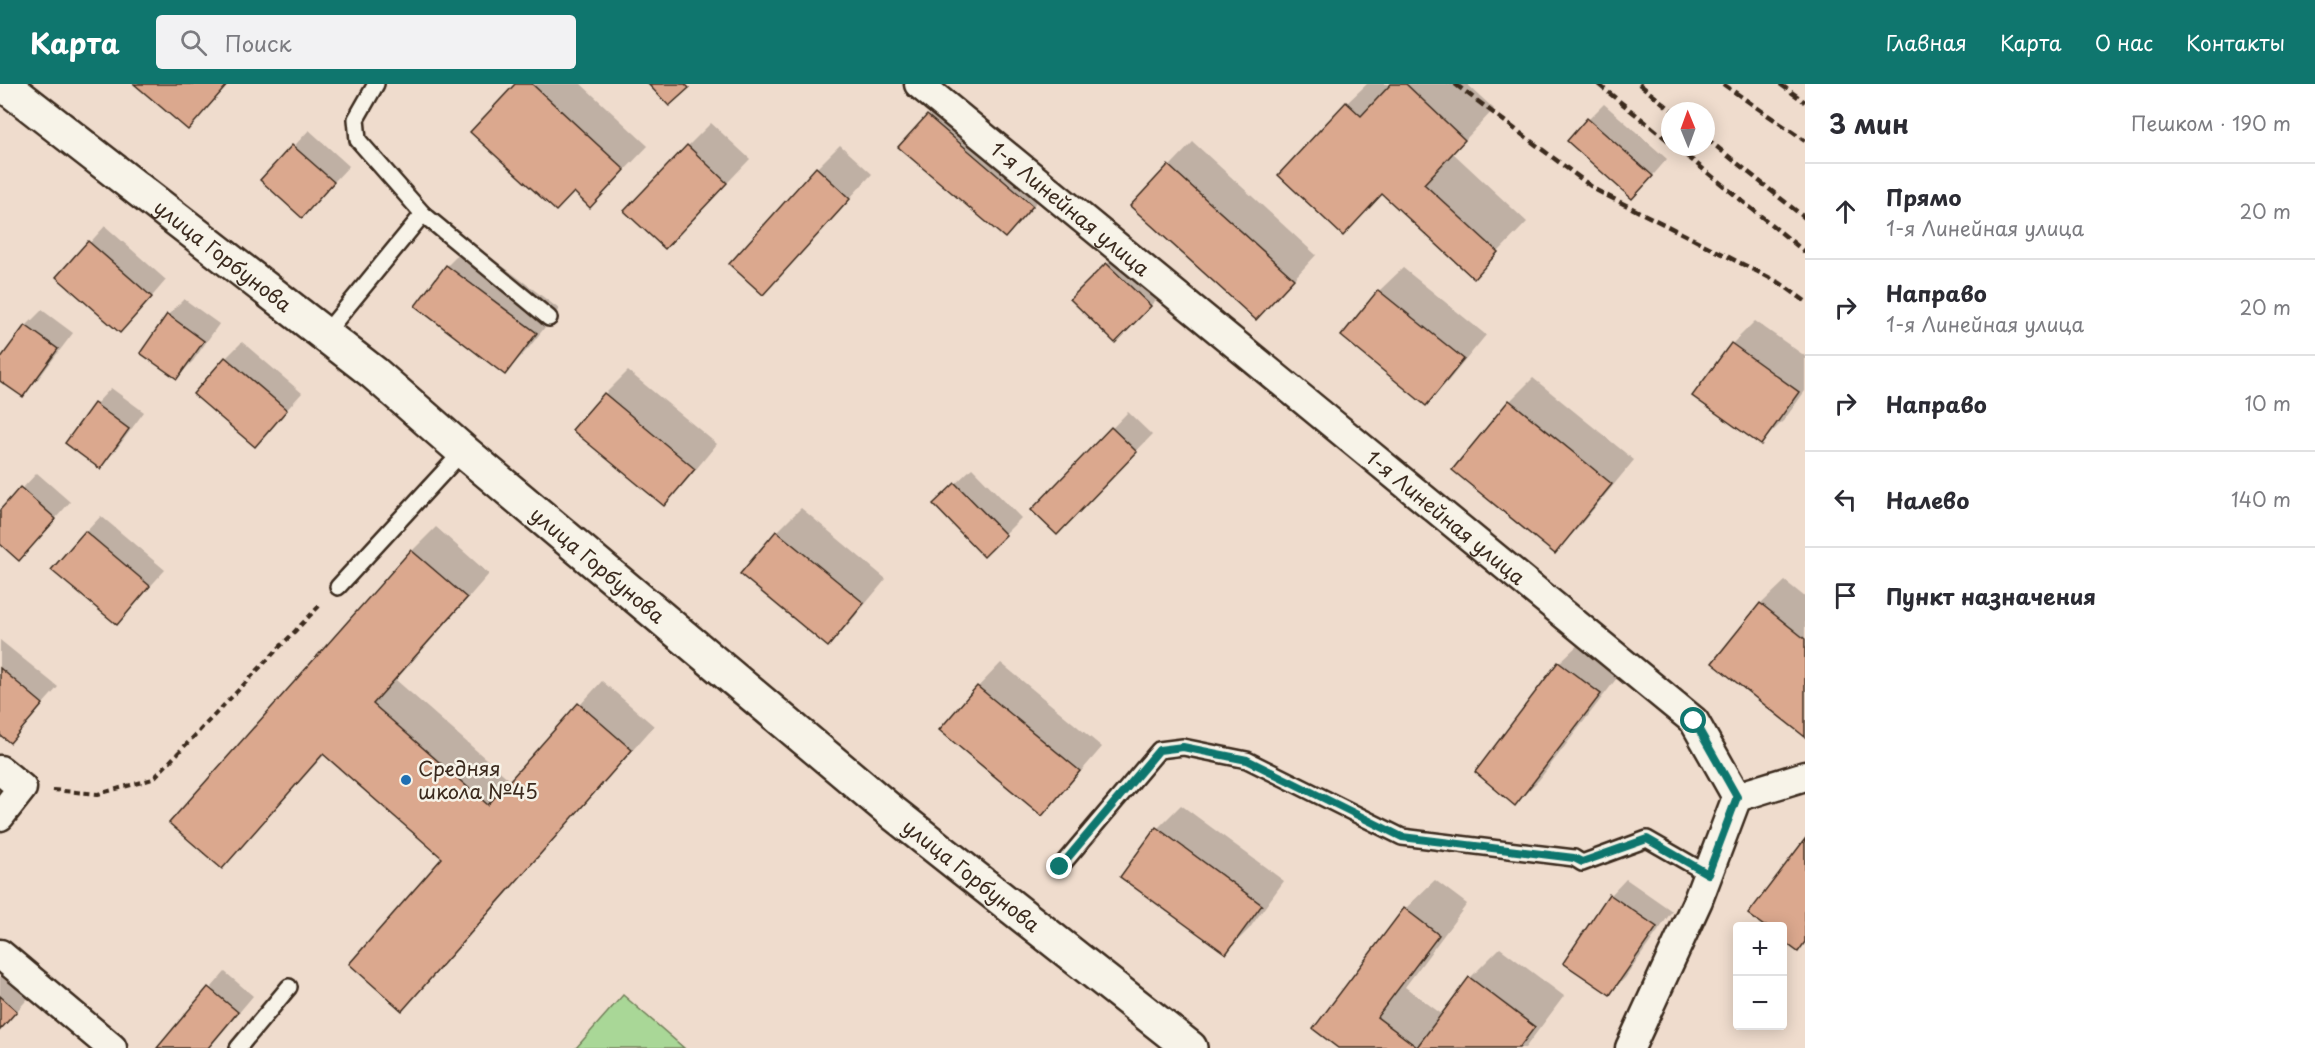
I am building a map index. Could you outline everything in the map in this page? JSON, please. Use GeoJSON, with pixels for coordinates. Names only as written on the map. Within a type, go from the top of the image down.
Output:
{"type":"FeatureCollection","features":[{"type":"Feature","properties":{"kind":"street"},"geometry":{"type":"LineString","coordinates":[[0,93],[2,84]]}},
{"type":"Feature","properties":{"kind":"street","name":"улица Горбунова"},"geometry":{"type":"LineString","coordinates":[[2,84],[374,373],[463,451],[892,813],[1191,1048]]}},
{"type":"Feature","properties":{"kind":"street","name":"1-я Линейная улица"},"geometry":{"type":"LineString","coordinates":[[919,84],[1694,721],[1737,797]]}},
{"type":"Feature","properties":{"kind":"street"},"geometry":{"type":"LineString","coordinates":[[0,770],[22,788],[0,816]]}},
{"type":"Feature","properties":{"kind":"street"},"geometry":{"type":"LineString","coordinates":[[1630,1048],[1698,900],[1737,797],[1800,783]]}},
{"type":"Feature","properties":{"kind":"street"},"geometry":{"type":"LineString","coordinates":[[0,954],[112,1048]]}},
{"type":"Feature","properties":{"kind":"lane"},"geometry":{"type":"LineString","coordinates":[[376,84],[356,119],[358,140],[423,214],[549,318]]}},
{"type":"Feature","properties":{"kind":"lane"},"geometry":{"type":"LineString","coordinates":[[324,334],[423,214]]}},
{"type":"Feature","properties":{"kind":"lane"},"geometry":{"type":"LineString","coordinates":[[338,587],[463,451]]}},
{"type":"Feature","properties":{"kind":"lane"},"geometry":{"type":"LineString","coordinates":[[1060,867],[1159,750],[1183,747],[1247,760],[1402,837],[1574,858],[1582,862],[1647,839],[1708,874]]}},
{"type":"Feature","properties":{"kind":"lane"},"geometry":{"type":"LineString","coordinates":[[238,1048],[289,987]]}},
{"type":"Feature","properties":{"kind":"path"},"geometry":{"type":"LineString","coordinates":[[22,788],[98,794],[153,779],[338,587]]}},
{"type":"Feature","properties":{"kind":"green space"},"geometry":{"type":"Polygon","coordinates":[[[623,995],[684,1048],[576,1048],[623,995]]]}},
{"type":"Feature","properties":{"kind":"building"},"geometry":{"type":"Polygon","coordinates":[[[134,84],[228,84],[188,130],[134,84]]]}},
{"type":"Feature","properties":{"kind":"building"},"geometry":{"type":"Polygon","coordinates":[[[515,84],[532,84],[625,170],[590,208],[574,192],[556,211],[470,132],[515,84]]]}},
{"type":"Feature","properties":{"kind":"building"},"geometry":{"type":"Polygon","coordinates":[[[648,84],[685,84],[689,88],[669,106],[648,84]]]}},
{"type":"Feature","properties":{"kind":"building"},"geometry":{"type":"Polygon","coordinates":[[[1391,84],[1406,84],[1465,140],[1424,184],[1498,252],[1474,279],[1382,194],[1343,236],[1278,175],[1346,102],[1361,116],[1391,84]]]}},
{"type":"Feature","properties":{"kind":"building"},"geometry":{"type":"Polygon","coordinates":[[[927,115],[1033,206],[1005,238],[898,147],[927,115]]]}},
{"type":"Feature","properties":{"kind":"building"},"geometry":{"type":"Polygon","coordinates":[[[1587,118],[1653,176],[1632,199],[1567,141],[1587,118]]]}},
{"type":"Feature","properties":{"kind":"building"},"geometry":{"type":"Polygon","coordinates":[[[292,145],[334,182],[302,218],[260,180],[292,145]]]}},
{"type":"Feature","properties":{"kind":"building"},"geometry":{"type":"Polygon","coordinates":[[[687,145],[727,183],[665,249],[624,211],[687,145]]]}},
{"type":"Feature","properties":{"kind":"building"},"geometry":{"type":"Polygon","coordinates":[[[1168,165],[1294,279],[1256,320],[1130,206],[1168,165]]]}},
{"type":"Feature","properties":{"kind":"building"},"geometry":{"type":"Polygon","coordinates":[[[816,167],[850,199],[763,295],[729,264],[816,167]]]}},
{"type":"Feature","properties":{"kind":"building"},"geometry":{"type":"Polygon","coordinates":[[[88,241],[152,297],[120,333],[56,277],[88,241]]]}},
{"type":"Feature","properties":{"kind":"building"},"geometry":{"type":"Polygon","coordinates":[[[1106,263],[1151,306],[1115,343],[1070,299],[1106,263]]]}},
{"type":"Feature","properties":{"kind":"building"},"geometry":{"type":"Polygon","coordinates":[[[446,265],[537,333],[505,375],[415,306],[446,265]]]}},
{"type":"Feature","properties":{"kind":"building"},"geometry":{"type":"Polygon","coordinates":[[[1378,290],[1464,359],[1426,406],[1341,336],[1378,290]]]}},
{"type":"Feature","properties":{"kind":"building"},"geometry":{"type":"Polygon","coordinates":[[[167,314],[204,341],[177,379],[140,353],[167,314]]]}},
{"type":"Feature","properties":{"kind":"building"},"geometry":{"type":"Polygon","coordinates":[[[25,325],[58,349],[23,397],[0,381],[0,359],[25,325]]]}},
{"type":"Feature","properties":{"kind":"building"},"geometry":{"type":"Polygon","coordinates":[[[1731,343],[1799,392],[1761,445],[1692,396],[1731,343]]]}},
{"type":"Feature","properties":{"kind":"building"},"geometry":{"type":"Polygon","coordinates":[[[225,357],[287,410],[255,447],[193,394],[225,357]]]}},
{"type":"Feature","properties":{"kind":"building"},"geometry":{"type":"Polygon","coordinates":[[[604,393],[695,469],[664,506],[572,430],[604,393]]]}},
{"type":"Feature","properties":{"kind":"building"},"geometry":{"type":"Polygon","coordinates":[[[1509,400],[1612,484],[1555,554],[1452,470],[1509,400]]]}},
{"type":"Feature","properties":{"kind":"building"},"geometry":{"type":"Polygon","coordinates":[[[94,403],[129,429],[100,469],[65,443],[94,403]]]}},
{"type":"Feature","properties":{"kind":"building"},"geometry":{"type":"Polygon","coordinates":[[[1111,427],[1137,452],[1057,535],[1031,510],[1111,427]]]}},
{"type":"Feature","properties":{"kind":"building"},"geometry":{"type":"Polygon","coordinates":[[[955,483],[1006,535],[984,557],[933,504],[955,483]]]}},
{"type":"Feature","properties":{"kind":"building"},"geometry":{"type":"Polygon","coordinates":[[[20,487],[56,519],[19,561],[0,544],[0,510],[20,487]]]}},
{"type":"Feature","properties":{"kind":"building"},"geometry":{"type":"Polygon","coordinates":[[[85,531],[150,586],[117,625],[51,570],[85,531]]]}},
{"type":"Feature","properties":{"kind":"building"},"geometry":{"type":"Polygon","coordinates":[[[776,531],[864,603],[828,647],[740,574],[776,531]]]}},
{"type":"Feature","properties":{"kind":"building","name":"Средняя школа №45"},"geometry":{"type":"Polygon","coordinates":[[[411,550],[467,598],[373,704],[488,805],[578,703],[632,750],[402,1011],[349,964],[442,858],[323,754],[222,869],[169,823],[411,550]]]}},
{"type":"Feature","properties":{"kind":"building"},"geometry":{"type":"Polygon","coordinates":[[[1760,603],[1805,639],[1805,737],[1712,663],[1760,603]]]}},
{"type":"Feature","properties":{"kind":"building"},"geometry":{"type":"Polygon","coordinates":[[[1558,662],[1601,694],[1515,806],[1475,772],[1558,662]]]}},
{"type":"Feature","properties":{"kind":"building"},"geometry":{"type":"Polygon","coordinates":[[[0,668],[43,704],[10,743],[0,735],[0,668]]]}},
{"type":"Feature","properties":{"kind":"building"},"geometry":{"type":"Polygon","coordinates":[[[977,686],[1080,771],[1042,816],[939,730],[977,686]]]}},
{"type":"Feature","properties":{"kind":"building"},"geometry":{"type":"Polygon","coordinates":[[[1156,827],[1262,905],[1226,954],[1120,877],[1156,827]]]}},
{"type":"Feature","properties":{"kind":"building"},"geometry":{"type":"Polygon","coordinates":[[[1805,839],[1805,942],[1798,952],[1787,944],[1787,922],[1759,922],[1748,914],[1805,839]]]}},
{"type":"Feature","properties":{"kind":"building"},"geometry":{"type":"Polygon","coordinates":[[[1609,894],[1657,927],[1610,995],[1563,963],[1609,894]]]}},
{"type":"Feature","properties":{"kind":"building"},"geometry":{"type":"Polygon","coordinates":[[[1404,908],[1439,935],[1377,1017],[1417,1047],[1469,977],[1535,1027],[1519,1048],[1338,1048],[1313,1029],[1404,908]]]}},
{"type":"Feature","properties":{"kind":"building"},"geometry":{"type":"Polygon","coordinates":[[[208,987],[238,1012],[208,1048],[157,1048],[208,987]]]}},
{"type":"Feature","properties":{"kind":"building"},"geometry":{"type":"Polygon","coordinates":[[[0,996],[17,1011],[0,1030],[0,996]]]}},
{"type":"Feature","properties":{"kind":"railway"},"geometry":{"type":"LineString","coordinates":[[1455,84],[1596,190],[1780,283],[1805,301]]}},
{"type":"Feature","properties":{"kind":"railway"},"geometry":{"type":"LineString","coordinates":[[1598,84],[1661,135]]}},
{"type":"Feature","properties":{"kind":"railway"},"geometry":{"type":"LineString","coordinates":[[1639,84],[1662,102]]}},
{"type":"Feature","properties":{"kind":"railway"},"geometry":{"type":"LineString","coordinates":[[1723,84],[1805,141]]}},
{"type":"Feature","properties":{"kind":"railway"},"geometry":{"type":"LineString","coordinates":[[1780,84],[1805,102]]}},
{"type":"Feature","properties":{"kind":"railway"},"geometry":{"type":"LineString","coordinates":[[1715,145],[1805,218]]}},
{"type":"Feature","properties":{"kind":"railway"},"geometry":{"type":"LineString","coordinates":[[1687,156],[1805,252]]}},
{"type":"Feature","properties":{"kind":"place","name":"Средняя школа №45"},"geometry":{"type":"Point","coordinates":[406,780]}},
{"type":"Feature","properties":{"kind":"route"},"geometry":{"type":"LineString","coordinates":[[1060,867],[1159,750],[1183,747],[1247,760],[1402,837],[1574,858],[1582,862],[1647,839],[1708,874],[1737,797],[1694,721]]}}]}
